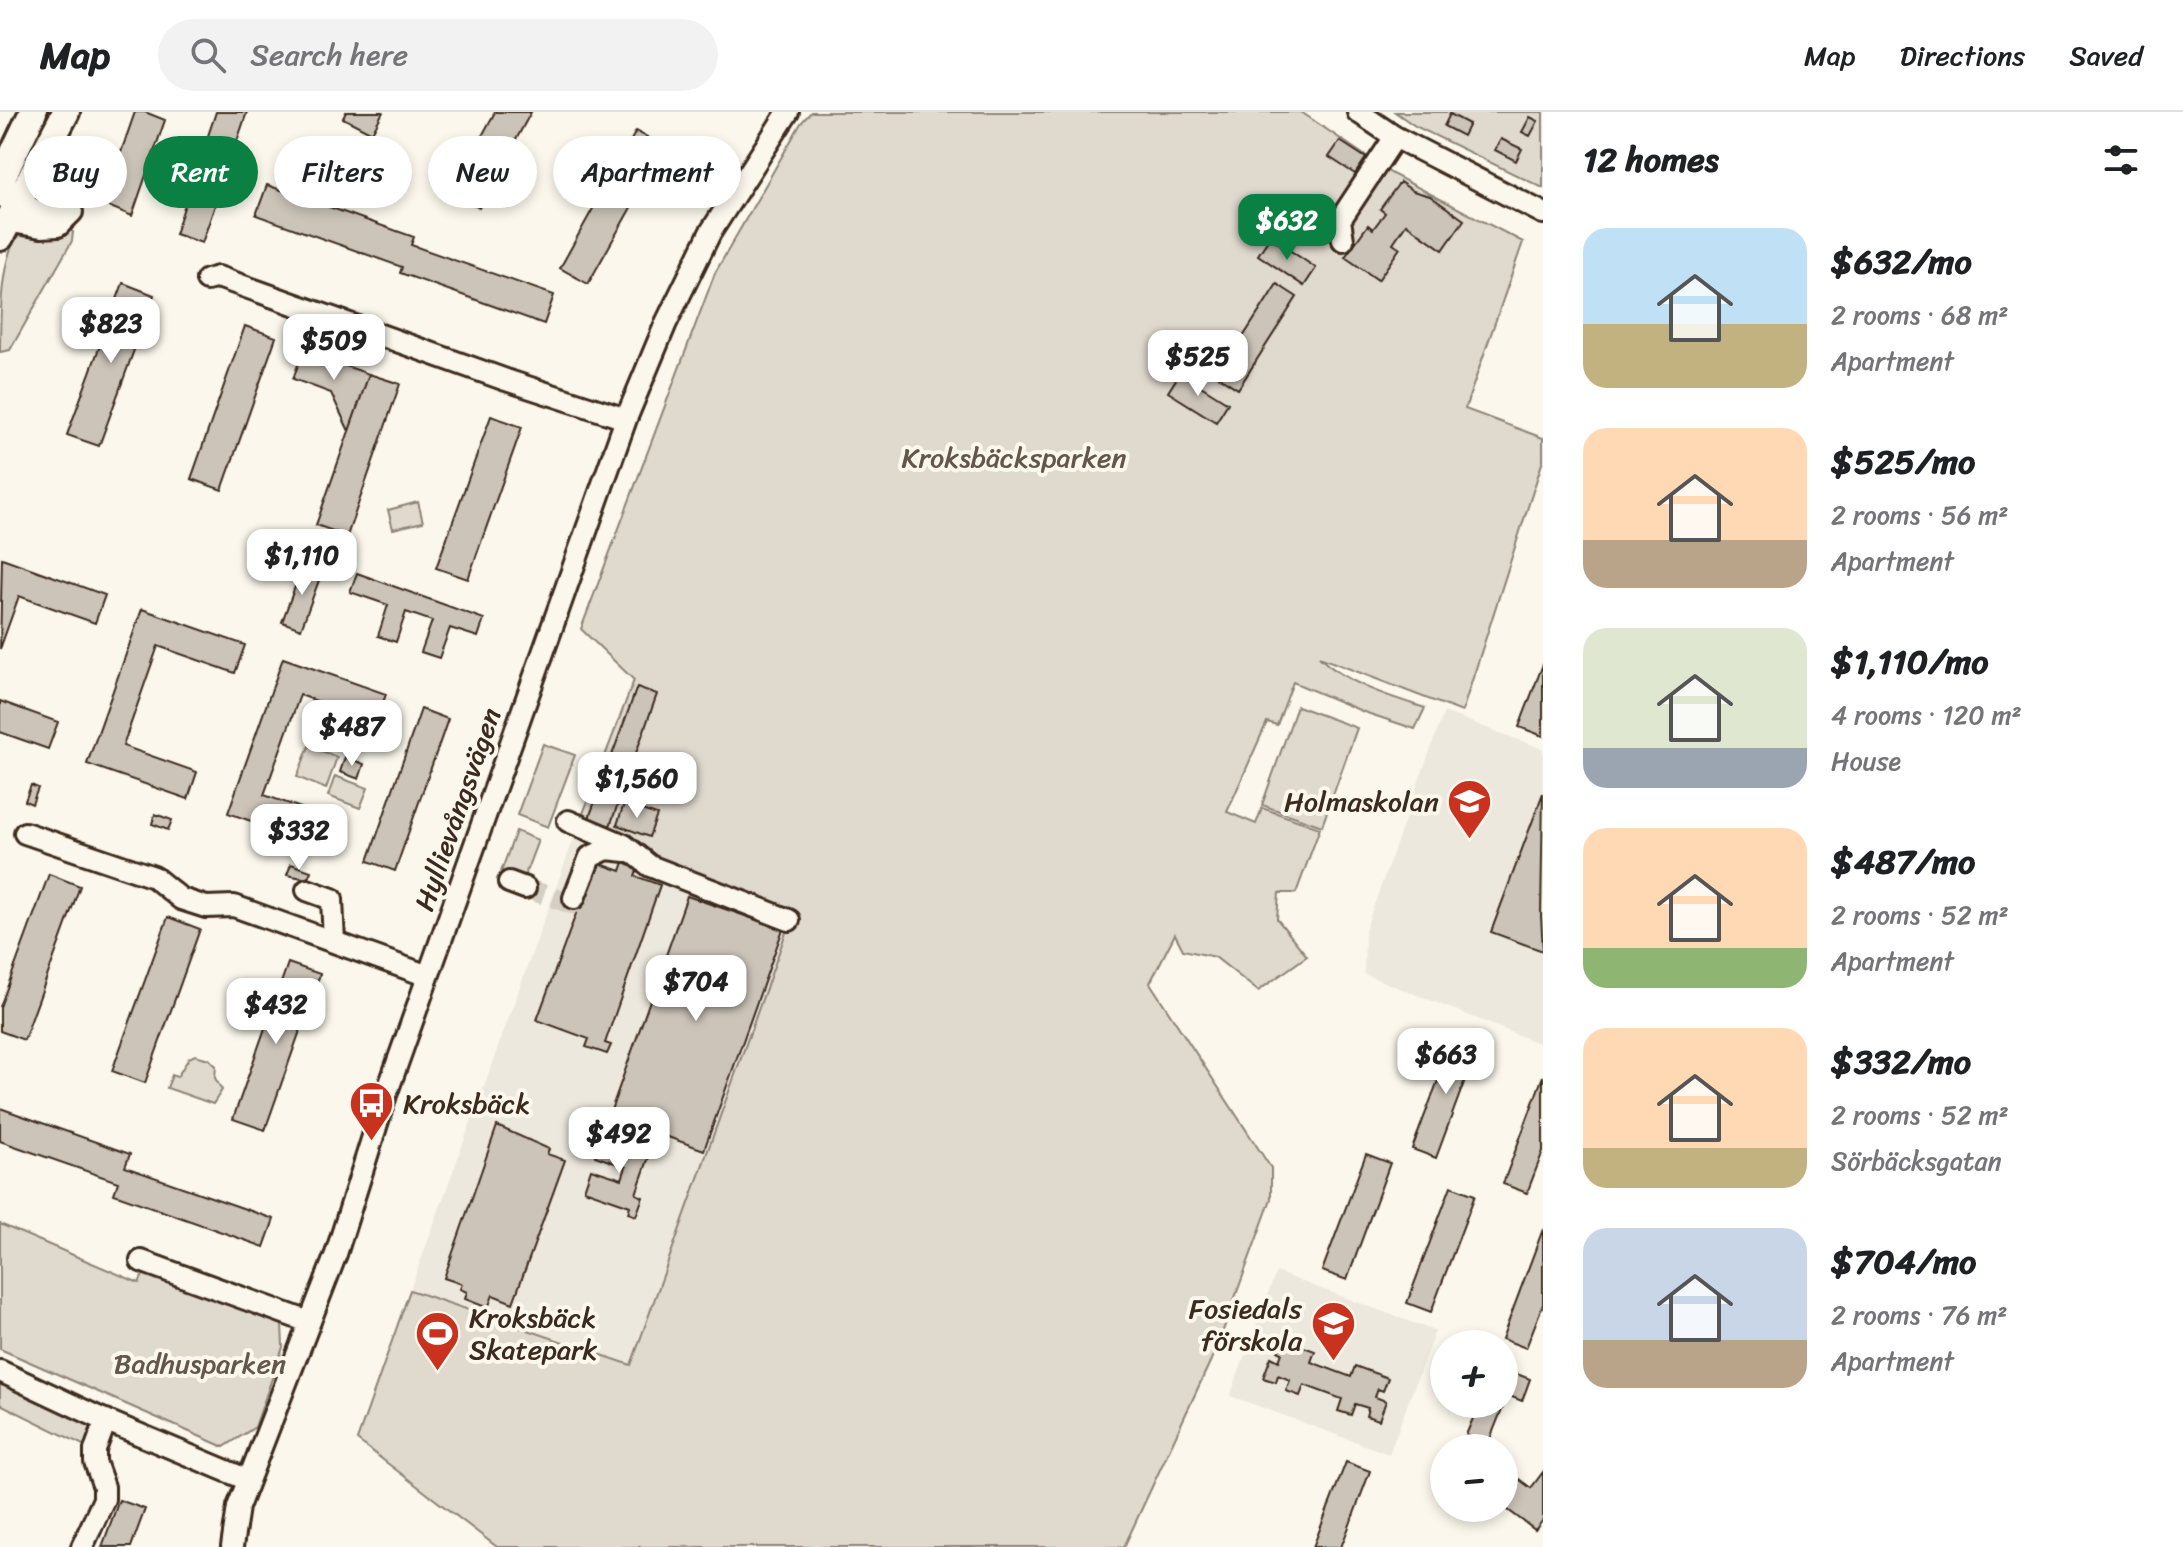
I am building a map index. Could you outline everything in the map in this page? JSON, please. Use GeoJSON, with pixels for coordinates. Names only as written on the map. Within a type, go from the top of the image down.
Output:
{"type":"FeatureCollection","features":[{"type":"Feature","properties":{"kind":"main road"},"geometry":{"type":"LineString","coordinates":[[0,182],[33,112]]}},
{"type":"Feature","properties":{"kind":"main road"},"geometry":{"type":"LineString","coordinates":[[5,215],[66,112]]}},
{"type":"Feature","properties":{"kind":"street","name":"Hyllievångsvägen"},"geometry":{"type":"LineString","coordinates":[[232,1547],[238,1507],[336,1254],[428,976],[626,419],[666,323],[710,233],[788,112]]}},
{"type":"Feature","properties":{"kind":"street"},"geometry":{"type":"LineString","coordinates":[[1358,112],[1395,137],[1543,213]]}},
{"type":"Feature","properties":{"kind":"street"},"geometry":{"type":"LineString","coordinates":[[1343,240],[1340,220],[1395,137]]}},
{"type":"Feature","properties":{"kind":"street"},"geometry":{"type":"LineString","coordinates":[[207,280],[218,277],[506,380],[626,419]]}},
{"type":"Feature","properties":{"kind":"street"},"geometry":{"type":"LineString","coordinates":[[568,821],[624,845],[650,866],[789,920]]}},
{"type":"Feature","properties":{"kind":"street"},"geometry":{"type":"LineString","coordinates":[[25,833],[154,877],[181,899],[206,907],[234,906],[428,976]]}},
{"type":"Feature","properties":{"kind":"street"},"geometry":{"type":"LineString","coordinates":[[574,898],[590,857],[597,851],[617,848],[637,855]]}},
{"type":"Feature","properties":{"kind":"street"},"geometry":{"type":"LineString","coordinates":[[307,890],[332,899],[334,942]]}},
{"type":"Feature","properties":{"kind":"street"},"geometry":{"type":"LineString","coordinates":[[141,1261],[309,1322]]}},
{"type":"Feature","properties":{"kind":"street"},"geometry":{"type":"LineString","coordinates":[[0,1371],[248,1480]]}},
{"type":"Feature","properties":{"kind":"street"},"geometry":{"type":"LineString","coordinates":[[82,1547],[104,1499],[95,1450],[106,1420]]}},
{"type":"Feature","properties":{"kind":"shaded area","name":"Holmaskolan"},"geometry":{"type":"Polygon","coordinates":[[[1444,712],[1543,749],[1543,1045],[1364,974],[1365,930],[1444,712]]]}},
{"type":"Feature","properties":{"kind":"shaded area"},"geometry":{"type":"Polygon","coordinates":[[[576,832],[794,910],[630,1365],[410,1290],[576,832]]]}},
{"type":"Feature","properties":{"kind":"shaded area","name":"Fosiedals förskola"},"geometry":{"type":"Polygon","coordinates":[[[1276,1272],[1432,1330],[1430,1344],[1389,1454],[1230,1396],[1276,1272]]]}},
{"type":"Feature","properties":{"kind":"green space","name":"Kroksbäcksparken"},"geometry":{"type":"Polygon","coordinates":[[[811,112],[1301,112],[1392,174],[1523,242],[1465,409],[1543,438],[1543,460],[1462,712],[1319,657],[1355,682],[1425,708],[1415,729],[1364,712],[1293,682],[1277,725],[1267,722],[1227,812],[1256,824],[1262,808],[1320,828],[1296,893],[1279,893],[1277,919],[1307,956],[1258,991],[1215,957],[1183,950],[1175,934],[1150,983],[1271,1168],[1271,1199],[1217,1347],[1124,1547],[497,1547],[357,1440],[410,1290],[631,1365],[794,910],[576,832],[634,680],[581,629],[715,273],[801,123],[811,112]]]}},
{"type":"Feature","properties":{"kind":"green space"},"geometry":{"type":"Polygon","coordinates":[[[1395,112],[1543,112],[1543,188],[1415,126],[1395,112]]]}},
{"type":"Feature","properties":{"kind":"green space"},"geometry":{"type":"Polygon","coordinates":[[[27,232],[58,233],[73,232],[72,241],[10,350],[0,352],[5,271],[14,242],[27,232]]]}},
{"type":"Feature","properties":{"kind":"green space"},"geometry":{"type":"Polygon","coordinates":[[[418,502],[423,522],[393,529],[388,510],[418,502]]]}},
{"type":"Feature","properties":{"kind":"green space"},"geometry":{"type":"Polygon","coordinates":[[[1297,706],[1357,728],[1322,826],[1262,805],[1297,706]]]}},
{"type":"Feature","properties":{"kind":"green space"},"geometry":{"type":"Polygon","coordinates":[[[543,744],[575,755],[548,827],[517,815],[543,744]]]}},
{"type":"Feature","properties":{"kind":"green space"},"geometry":{"type":"Polygon","coordinates":[[[309,746],[337,757],[326,789],[297,777],[309,746]]]}},
{"type":"Feature","properties":{"kind":"green space"},"geometry":{"type":"Polygon","coordinates":[[[335,776],[368,788],[360,808],[328,796],[335,776]]]}},
{"type":"Feature","properties":{"kind":"green space"},"geometry":{"type":"Polygon","coordinates":[[[516,831],[538,840],[523,880],[501,872],[516,831]]]}},
{"type":"Feature","properties":{"kind":"green space"},"geometry":{"type":"Polygon","coordinates":[[[195,1055],[209,1059],[216,1066],[215,1078],[222,1090],[213,1104],[167,1088],[172,1075],[177,1077],[189,1058],[195,1055]]]}},
{"type":"Feature","properties":{"kind":"green space","name":"Badhusparken"},"geometry":{"type":"Polygon","coordinates":[[[0,1224],[139,1283],[146,1269],[282,1323],[283,1347],[255,1427],[224,1447],[0,1349],[0,1224]]]}},
{"type":"Feature","properties":{"kind":"green space"},"geometry":{"type":"Polygon","coordinates":[[[0,1383],[95,1428],[85,1446],[0,1404],[0,1383]]]}},
{"type":"Feature","properties":{"kind":"building"},"geometry":{"type":"Polygon","coordinates":[[[135,112],[145,112],[165,120],[160,136],[143,136],[143,184],[132,216],[113,208],[127,208],[127,136],[135,112]]]}},
{"type":"Feature","properties":{"kind":"building"},"geometry":{"type":"Polygon","coordinates":[[[216,112],[247,112],[239,136],[208,136],[216,112]]]}},
{"type":"Feature","properties":{"kind":"building"},"geometry":{"type":"Polygon","coordinates":[[[346,112],[383,112],[372,133],[343,118],[346,112]]]}},
{"type":"Feature","properties":{"kind":"building"},"geometry":{"type":"Polygon","coordinates":[[[495,112],[531,112],[518,136],[482,136],[495,112]]]}},
{"type":"Feature","properties":{"kind":"building"},"geometry":{"type":"Polygon","coordinates":[[[1450,114],[1469,124],[1463,136],[1444,126],[1450,114]]]}},
{"type":"Feature","properties":{"kind":"building"},"geometry":{"type":"Polygon","coordinates":[[[1530,117],[1538,121],[1530,136],[1522,132],[1530,117]]]}},
{"type":"Feature","properties":{"kind":"building"},"geometry":{"type":"Polygon","coordinates":[[[1501,139],[1522,149],[1516,161],[1495,150],[1501,139]]]}},
{"type":"Feature","properties":{"kind":"building"},"geometry":{"type":"Polygon","coordinates":[[[1340,141],[1366,158],[1355,174],[1329,157],[1340,141]]]}},
{"type":"Feature","properties":{"kind":"building"},"geometry":{"type":"Polygon","coordinates":[[[1400,182],[1413,191],[1430,196],[1464,220],[1443,250],[1406,224],[1393,243],[1400,248],[1378,280],[1345,257],[1368,225],[1373,229],[1385,213],[1380,209],[1400,182]]]}},
{"type":"Feature","properties":{"kind":"building"},"geometry":{"type":"Polygon","coordinates":[[[267,185],[274,187],[274,208],[332,208],[414,237],[411,245],[554,295],[544,324],[400,273],[402,267],[256,215],[267,185]]]}},
{"type":"Feature","properties":{"kind":"building"},"geometry":{"type":"Polygon","coordinates":[[[184,208],[214,208],[202,243],[175,234],[184,208]]]}},
{"type":"Feature","properties":{"kind":"building"},"geometry":{"type":"Polygon","coordinates":[[[593,208],[631,208],[588,284],[560,268],[593,208]]]}},
{"type":"Feature","properties":{"kind":"building"},"geometry":{"type":"Polygon","coordinates":[[[1270,237],[1316,268],[1304,286],[1258,255],[1270,237]]]}},
{"type":"Feature","properties":{"kind":"building"},"geometry":{"type":"Polygon","coordinates":[[[123,283],[154,295],[99,446],[67,435],[123,283]]]}},
{"type":"Feature","properties":{"kind":"building"},"geometry":{"type":"Polygon","coordinates":[[[1277,284],[1297,297],[1238,389],[1218,376],[1277,284]]]}},
{"type":"Feature","properties":{"kind":"building"},"geometry":{"type":"Polygon","coordinates":[[[245,326],[276,337],[222,490],[191,479],[245,326]]]}},
{"type":"Feature","properties":{"kind":"building"},"geometry":{"type":"Polygon","coordinates":[[[303,351],[369,374],[349,431],[331,393],[293,379],[303,351]]]}},
{"type":"Feature","properties":{"kind":"building"},"geometry":{"type":"Polygon","coordinates":[[[1180,373],[1228,403],[1216,422],[1168,392],[1180,373]]]}},
{"type":"Feature","properties":{"kind":"building"},"geometry":{"type":"Polygon","coordinates":[[[369,374],[400,384],[347,536],[316,525],[369,374]]]}},
{"type":"Feature","properties":{"kind":"building"},"geometry":{"type":"Polygon","coordinates":[[[491,416],[522,427],[468,579],[436,568],[491,416]]]}},
{"type":"Feature","properties":{"kind":"building"},"geometry":{"type":"Polygon","coordinates":[[[2,558],[105,595],[95,623],[19,596],[0,649],[2,558]]]}},
{"type":"Feature","properties":{"kind":"building"},"geometry":{"type":"Polygon","coordinates":[[[303,565],[322,572],[301,629],[282,622],[303,565]]]}},
{"type":"Feature","properties":{"kind":"building"},"geometry":{"type":"Polygon","coordinates":[[[357,573],[484,619],[478,637],[450,628],[439,658],[421,652],[432,621],[406,612],[396,642],[378,636],[388,605],[350,592],[357,573]]]}},
{"type":"Feature","properties":{"kind":"building"},"geometry":{"type":"Polygon","coordinates":[[[142,609],[245,645],[235,673],[158,646],[123,746],[197,772],[188,799],[87,764],[142,609]]]}},
{"type":"Feature","properties":{"kind":"building"},"geometry":{"type":"Polygon","coordinates":[[[283,658],[386,694],[376,722],[300,695],[264,795],[338,821],[329,848],[228,813],[283,658]]]}},
{"type":"Feature","properties":{"kind":"building"},"geometry":{"type":"Polygon","coordinates":[[[1543,664],[1543,736],[1519,727],[1543,664]]]}},
{"type":"Feature","properties":{"kind":"building"},"geometry":{"type":"Polygon","coordinates":[[[637,687],[657,694],[610,826],[589,818],[637,687]]]}},
{"type":"Feature","properties":{"kind":"building"},"geometry":{"type":"Polygon","coordinates":[[[0,701],[58,722],[48,749],[0,732],[0,701]]]}},
{"type":"Feature","properties":{"kind":"building"},"geometry":{"type":"Polygon","coordinates":[[[421,709],[448,719],[395,871],[368,861],[421,709]]]}},
{"type":"Feature","properties":{"kind":"building"},"geometry":{"type":"Polygon","coordinates":[[[345,757],[364,764],[359,779],[340,772],[345,757]]]}},
{"type":"Feature","properties":{"kind":"building"},"geometry":{"type":"Polygon","coordinates":[[[31,785],[38,788],[32,804],[25,801],[31,785]]]}},
{"type":"Feature","properties":{"kind":"building"},"geometry":{"type":"Polygon","coordinates":[[[1543,793],[1541,916],[1543,951],[1491,932],[1543,793]]]}},
{"type":"Feature","properties":{"kind":"building"},"geometry":{"type":"Polygon","coordinates":[[[624,804],[657,815],[649,837],[617,825],[624,804]]]}},
{"type":"Feature","properties":{"kind":"building"},"geometry":{"type":"Polygon","coordinates":[[[155,814],[172,820],[168,830],[152,824],[155,814]]]}},
{"type":"Feature","properties":{"kind":"building"},"geometry":{"type":"Polygon","coordinates":[[[625,859],[639,864],[635,876],[660,885],[605,1043],[611,1045],[607,1054],[586,1047],[589,1039],[537,1020],[595,862],[621,871],[625,859]]]}},
{"type":"Feature","properties":{"kind":"building"},"geometry":{"type":"Polygon","coordinates":[[[291,864],[311,871],[308,879],[287,875],[291,864]]]}},
{"type":"Feature","properties":{"kind":"building"},"geometry":{"type":"Polygon","coordinates":[[[49,874],[80,886],[24,1040],[0,1031],[0,1007],[49,874]]]}},
{"type":"Feature","properties":{"kind":"building"},"geometry":{"type":"Polygon","coordinates":[[[687,896],[783,929],[704,1150],[609,1116],[687,896]]]}},
{"type":"Feature","properties":{"kind":"building"},"geometry":{"type":"Polygon","coordinates":[[[168,917],[200,929],[145,1083],[112,1071],[168,917]]]}},
{"type":"Feature","properties":{"kind":"building"},"geometry":{"type":"Polygon","coordinates":[[[288,963],[320,974],[265,1130],[233,1119],[288,963]]]}},
{"type":"Feature","properties":{"kind":"building"},"geometry":{"type":"Polygon","coordinates":[[[1456,1033],[1479,1042],[1436,1158],[1412,1149],[1456,1033]]]}},
{"type":"Feature","properties":{"kind":"building"},"geometry":{"type":"Polygon","coordinates":[[[1543,1076],[1543,1151],[1527,1193],[1503,1184],[1543,1076]]]}},
{"type":"Feature","properties":{"kind":"building"},"geometry":{"type":"Polygon","coordinates":[[[0,1108],[130,1154],[125,1167],[274,1219],[264,1247],[114,1194],[118,1182],[0,1141],[0,1108]]]}},
{"type":"Feature","properties":{"kind":"building"},"geometry":{"type":"Polygon","coordinates":[[[497,1126],[549,1149],[547,1154],[565,1160],[513,1303],[493,1295],[488,1308],[465,1299],[467,1292],[460,1289],[462,1284],[444,1278],[497,1126]]]}},
{"type":"Feature","properties":{"kind":"building"},"geometry":{"type":"Polygon","coordinates":[[[602,1137],[650,1154],[636,1194],[643,1197],[636,1216],[628,1213],[630,1206],[584,1190],[591,1169],[622,1179],[626,1167],[595,1156],[602,1137]]]}},
{"type":"Feature","properties":{"kind":"building"},"geometry":{"type":"Polygon","coordinates":[[[1366,1154],[1390,1163],[1347,1280],[1322,1271],[1366,1154]]]}},
{"type":"Feature","properties":{"kind":"building"},"geometry":{"type":"Polygon","coordinates":[[[1451,1186],[1475,1195],[1431,1312],[1407,1303],[1451,1186]]]}},
{"type":"Feature","properties":{"kind":"building"},"geometry":{"type":"Polygon","coordinates":[[[1543,1229],[1543,1304],[1526,1348],[1518,1345],[1518,1330],[1505,1330],[1543,1229]]]}},
{"type":"Feature","properties":{"kind":"building"},"geometry":{"type":"Polygon","coordinates":[[[1282,1339],[1315,1351],[1311,1362],[1351,1377],[1355,1366],[1388,1378],[1383,1391],[1378,1389],[1375,1397],[1386,1401],[1379,1420],[1366,1416],[1368,1408],[1355,1404],[1351,1415],[1338,1411],[1342,1399],[1304,1385],[1300,1396],[1286,1391],[1290,1380],[1278,1375],[1276,1382],[1263,1378],[1271,1357],[1279,1361],[1282,1339]]]}},
{"type":"Feature","properties":{"kind":"building"},"geometry":{"type":"Polygon","coordinates":[[[1518,1374],[1530,1379],[1522,1401],[1518,1399],[1518,1374]]]}},
{"type":"Feature","properties":{"kind":"building"},"geometry":{"type":"Polygon","coordinates":[[[1473,1418],[1498,1418],[1492,1434],[1466,1434],[1473,1418]]]}},
{"type":"Feature","properties":{"kind":"building"},"geometry":{"type":"Polygon","coordinates":[[[1346,1462],[1370,1471],[1349,1527],[1341,1547],[1313,1547],[1346,1462]]]}},
{"type":"Feature","properties":{"kind":"building"},"geometry":{"type":"Polygon","coordinates":[[[1543,1472],[1543,1520],[1535,1530],[1518,1517],[1518,1478],[1531,1488],[1543,1472]]]}},
{"type":"Feature","properties":{"kind":"building"},"geometry":{"type":"Polygon","coordinates":[[[119,1500],[145,1509],[131,1547],[102,1547],[119,1500]]]}},
{"type":"Feature","properties":{"kind":"tunnel"},"geometry":{"type":"LineString","coordinates":[[525,888],[572,904],[574,898]]}},
{"type":"Feature","properties":{"kind":"place","name":"Holmaskolan"},"geometry":{"type":"Point","coordinates":[1470,840]}},
{"type":"Feature","properties":{"kind":"place","name":"Kroksbäck"},"geometry":{"type":"Point","coordinates":[372,1142]}},
{"type":"Feature","properties":{"kind":"place","name":"Fosiedals förskola"},"geometry":{"type":"Point","coordinates":[1333,1363]}},
{"type":"Feature","properties":{"kind":"place","name":"Kroksbäck Skatepark"},"geometry":{"type":"Point","coordinates":[438,1372]}}]}
